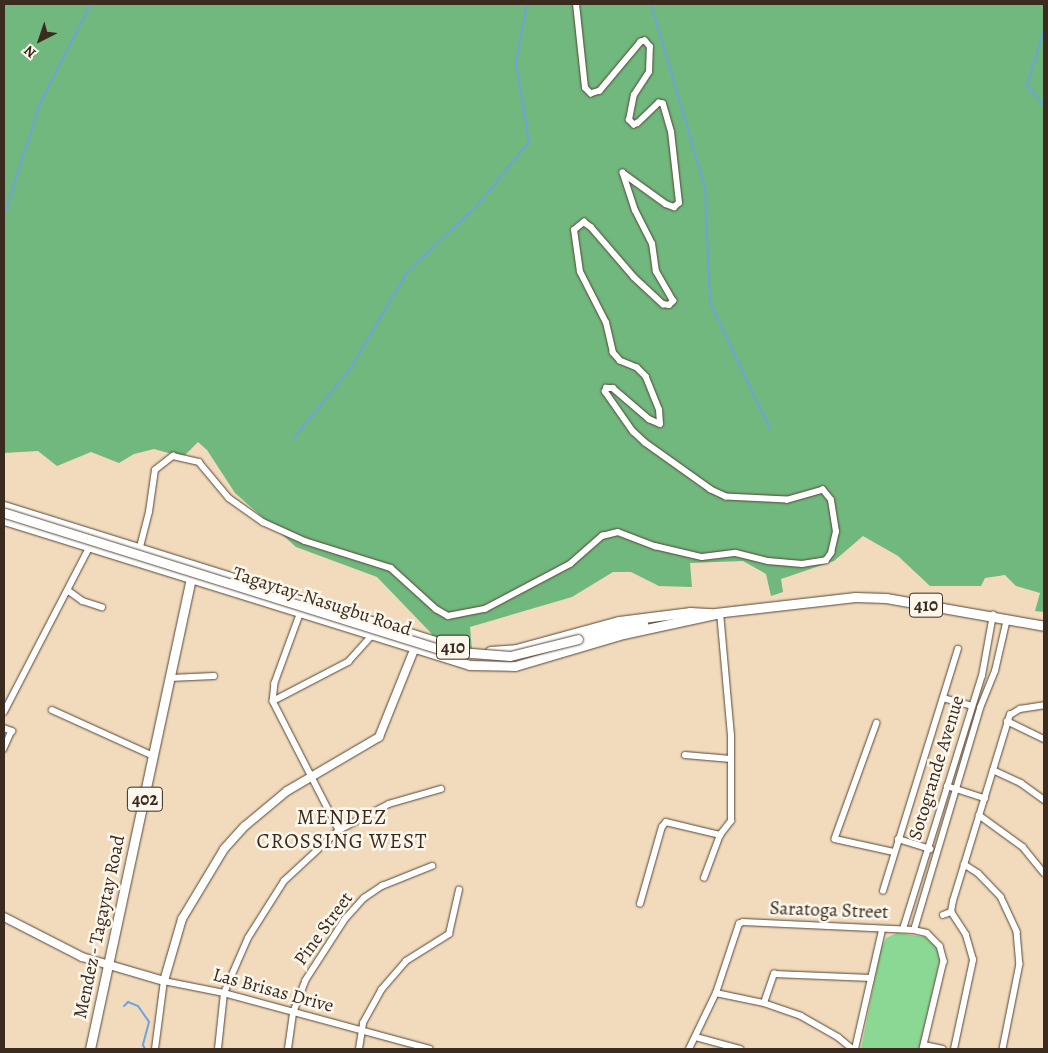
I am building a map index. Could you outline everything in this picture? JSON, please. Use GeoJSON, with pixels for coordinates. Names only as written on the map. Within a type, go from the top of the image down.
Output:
{"type":"FeatureCollection","features":[{"type":"Feature","properties":{"kind":"main road","name":"Tagaytay-Nasugbu Road"},"geometry":{"type":"LineString","coordinates":[[4,513],[140,548],[443,645],[472,651],[516,649],[600,625],[646,616],[720,613]]}},
{"type":"Feature","properties":{"kind":"main road","name":"Tagaytay-Nasugbu Road"},"geometry":{"type":"LineString","coordinates":[[4,513],[90,546],[301,612],[414,650],[469,665],[515,666],[623,634],[720,613]]}},
{"type":"Feature","properties":{"kind":"main road","name":"Tagaytay-Nasugbu Road"},"geometry":{"type":"LineString","coordinates":[[4,513],[446,652],[510,656],[616,629],[720,613],[855,597],[993,615],[1044,626]]}},
{"type":"Feature","properties":{"kind":"main road","name":"402"},"geometry":{"type":"LineString","coordinates":[[191,577],[194,564]]}},
{"type":"Feature","properties":{"kind":"main road","name":"Mendez - Tagaytay Road"},"geometry":{"type":"LineString","coordinates":[[90,1049],[191,577]]}},
{"type":"Feature","properties":{"kind":"street"},"geometry":{"type":"LineString","coordinates":[[136,560],[155,470],[174,456],[199,462],[229,498],[263,522],[306,541],[391,568],[436,609],[448,616],[485,609],[570,564],[602,536],[618,532],[655,546],[702,557],[736,553],[768,561],[802,564],[826,560],[831,553],[836,532],[831,500],[824,490],[787,500],[726,497],[711,490],[645,443],[633,432],[606,392],[606,388],[613,388],[649,420],[660,424],[661,422],[646,377],[637,368],[620,361],[613,353],[606,323],[580,272],[574,230],[584,222],[591,227],[634,277],[663,304],[669,305],[673,301],[656,272],[652,244],[635,211],[623,173],[666,204],[674,207],[680,203],[671,132],[663,104],[659,103],[634,125],[629,120],[634,96],[649,72],[650,47],[645,42],[641,42],[600,91],[591,94],[585,88],[576,4]]}},
{"type":"Feature","properties":{"kind":"street"},"geometry":{"type":"LineString","coordinates":[[5,708],[90,546]]}},
{"type":"Feature","properties":{"kind":"street"},"geometry":{"type":"LineString","coordinates":[[68,591],[82,601],[102,607]]}},
{"type":"Feature","properties":{"kind":"street"},"geometry":{"type":"LineString","coordinates":[[301,612],[275,683],[273,701],[339,830]]}},
{"type":"Feature","properties":{"kind":"street"},"geometry":{"type":"LineString","coordinates":[[704,878],[720,835],[730,821],[731,758],[727,674],[720,613]]}},
{"type":"Feature","properties":{"kind":"street","name":"Sotogrande Avenue"},"geometry":{"type":"LineString","coordinates":[[903,929],[971,706],[982,676],[993,615]]}},
{"type":"Feature","properties":{"kind":"street","name":"Sotogrande Avenue"},"geometry":{"type":"LineString","coordinates":[[914,930],[980,708],[997,664],[1007,619]]}},
{"type":"Feature","properties":{"kind":"street"},"geometry":{"type":"LineString","coordinates":[[273,701],[348,662],[372,636]]}},
{"type":"Feature","properties":{"kind":"street"},"geometry":{"type":"LineString","coordinates":[[883,891],[958,649]]}},
{"type":"Feature","properties":{"kind":"street"},"geometry":{"type":"LineString","coordinates":[[155,1049],[164,981],[182,919],[221,854],[245,826],[310,775],[379,737],[414,650]]}},
{"type":"Feature","properties":{"kind":"street"},"geometry":{"type":"LineString","coordinates":[[986,661],[997,664]]}},
{"type":"Feature","properties":{"kind":"street"},"geometry":{"type":"LineString","coordinates":[[170,678],[214,676]]}},
{"type":"Feature","properties":{"kind":"street"},"geometry":{"type":"LineString","coordinates":[[982,676],[992,679]]}},
{"type":"Feature","properties":{"kind":"street"},"geometry":{"type":"LineString","coordinates":[[943,698],[980,708]]}},
{"type":"Feature","properties":{"kind":"street"},"geometry":{"type":"LineString","coordinates":[[954,1049],[973,960],[966,935],[952,912],[964,864],[1007,721],[1020,708],[1044,705]]}},
{"type":"Feature","properties":{"kind":"street"},"geometry":{"type":"LineString","coordinates":[[52,710],[154,756]]}},
{"type":"Feature","properties":{"kind":"street"},"geometry":{"type":"LineString","coordinates":[[1007,721],[1044,739]]}},
{"type":"Feature","properties":{"kind":"street"},"geometry":{"type":"LineString","coordinates":[[877,723],[836,838],[894,852]]}},
{"type":"Feature","properties":{"kind":"street"},"geometry":{"type":"LineString","coordinates":[[4,728],[12,732],[4,749]]}},
{"type":"Feature","properties":{"kind":"street"},"geometry":{"type":"LineString","coordinates":[[685,755],[731,758]]}},
{"type":"Feature","properties":{"kind":"street"},"geometry":{"type":"LineString","coordinates":[[993,770],[1021,783],[1044,800]]}},
{"type":"Feature","properties":{"kind":"street"},"geometry":{"type":"LineString","coordinates":[[947,786],[985,798]]}},
{"type":"Feature","properties":{"kind":"street"},"geometry":{"type":"LineString","coordinates":[[218,1049],[224,993],[248,938],[284,881],[339,830],[389,804],[441,789]]}},
{"type":"Feature","properties":{"kind":"street"},"geometry":{"type":"LineString","coordinates":[[980,815],[1023,847],[1044,873]]}},
{"type":"Feature","properties":{"kind":"street"},"geometry":{"type":"LineString","coordinates":[[640,904],[660,832],[666,822],[720,835]]}},
{"type":"Feature","properties":{"kind":"street"},"geometry":{"type":"LineString","coordinates":[[898,839],[937,851]]}},
{"type":"Feature","properties":{"kind":"street"},"geometry":{"type":"LineString","coordinates":[[964,864],[978,873],[1001,897],[1017,932],[1020,964],[1004,1049]]}},
{"type":"Feature","properties":{"kind":"street","name":"Pine Street"},"geometry":{"type":"LineString","coordinates":[[288,1049],[293,1013],[324,948],[364,898],[382,886],[432,866]]}},
{"type":"Feature","properties":{"kind":"street"},"geometry":{"type":"LineString","coordinates":[[359,1049],[361,1030],[381,990],[406,961],[449,934],[459,890]]}},
{"type":"Feature","properties":{"kind":"street"},"geometry":{"type":"LineString","coordinates":[[943,915],[952,912]]}},
{"type":"Feature","properties":{"kind":"street","name":"Las Brisas Drive"},"geometry":{"type":"LineString","coordinates":[[4,917],[82,957],[108,966],[164,981],[224,993],[430,1049]]}},
{"type":"Feature","properties":{"kind":"street","name":"Saratoga Street"},"geometry":{"type":"LineString","coordinates":[[689,1049],[716,993],[737,929],[744,922],[882,930],[903,929],[914,930],[935,939],[940,946],[944,961],[924,1047]]}},
{"type":"Feature","properties":{"kind":"street"},"geometry":{"type":"LineString","coordinates":[[716,993],[764,1003],[817,1024],[854,1049],[882,930]]}},
{"type":"Feature","properties":{"kind":"street"},"geometry":{"type":"LineString","coordinates":[[764,1003],[774,974],[871,978]]}},
{"type":"Feature","properties":{"kind":"street"},"geometry":{"type":"LineString","coordinates":[[696,1037],[740,1049]]}},
{"type":"Feature","properties":{"kind":"street"},"geometry":{"type":"LineString","coordinates":[[924,1047],[943,1049]]}},
{"type":"Feature","properties":{"kind":"green space"},"geometry":{"type":"Polygon","coordinates":[[[4,4],[1044,4],[1044,612],[1035,611],[1040,593],[1016,586],[1005,575],[985,578],[981,586],[930,586],[898,556],[863,536],[834,561],[781,579],[783,592],[771,596],[766,574],[743,561],[690,563],[692,587],[659,586],[631,572],[613,572],[572,597],[470,627],[472,649],[433,639],[431,633],[377,577],[296,547],[235,493],[207,450],[198,442],[183,457],[154,449],[134,454],[119,463],[91,452],[57,466],[38,451],[4,453],[4,4]]]}},
{"type":"Feature","properties":{"kind":"green space"},"geometry":{"type":"Polygon","coordinates":[[[897,933],[925,937],[936,947],[940,959],[919,1049],[861,1049],[881,949],[886,938],[897,933]]]}},
{"type":"Feature","properties":{"kind":"waterway"},"geometry":{"type":"LineString","coordinates":[[4,216],[41,101],[91,4]]}},
{"type":"Feature","properties":{"kind":"waterway"},"geometry":{"type":"LineString","coordinates":[[294,438],[350,369],[408,271],[477,206],[529,142],[516,62],[527,4]]}},
{"type":"Feature","properties":{"kind":"waterway"},"geometry":{"type":"LineString","coordinates":[[651,4],[705,187],[710,302],[770,429]]}},
{"type":"Feature","properties":{"kind":"waterway"},"geometry":{"type":"LineString","coordinates":[[1044,30],[1027,85],[1044,105]]}},
{"type":"Feature","properties":{"kind":"waterway"},"geometry":{"type":"LineString","coordinates":[[124,1006],[128,1002],[138,1006],[149,1022],[143,1045],[145,1049]]}},
{"type":"Feature","properties":{"kind":"district","name":"MENDEZ CROSSING WEST"},"geometry":{"type":"Point","coordinates":[342,829]}}]}
